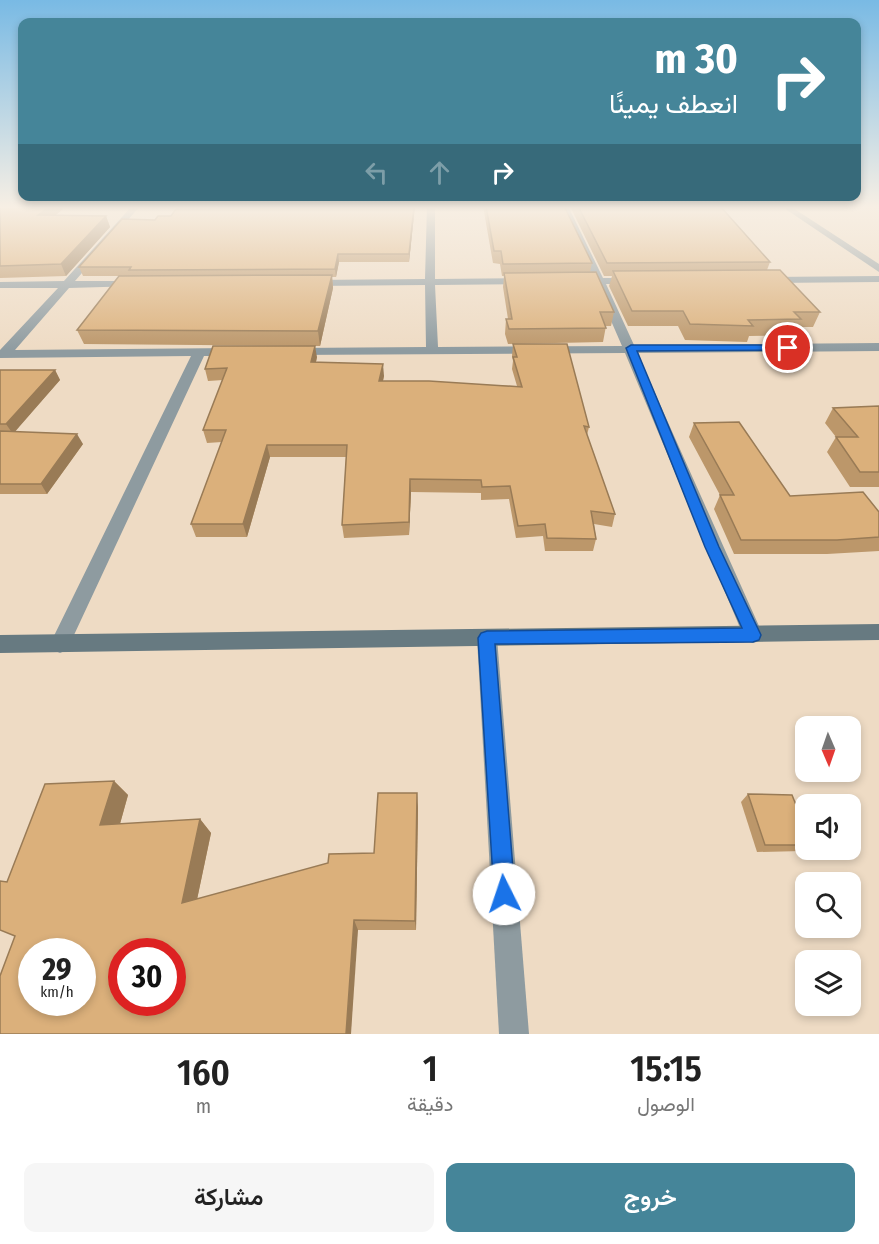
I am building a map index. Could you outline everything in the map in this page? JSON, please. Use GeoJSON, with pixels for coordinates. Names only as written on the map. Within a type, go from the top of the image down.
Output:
{"type":"FeatureCollection","features":[{"type":"Feature","properties":{"kind":"main road"},"geometry":{"type":"LineString","coordinates":[[0,644],[879,632]]}},
{"type":"Feature","properties":{"kind":"street"},"geometry":{"type":"LineString","coordinates":[[3,354],[93,254]]}},
{"type":"Feature","properties":{"kind":"street"},"geometry":{"type":"LineString","coordinates":[[430,254],[432,350]]}},
{"type":"Feature","properties":{"kind":"street"},"geometry":{"type":"LineString","coordinates":[[587,254],[631,348],[712,547],[753,635]]}},
{"type":"Feature","properties":{"kind":"street"},"geometry":{"type":"LineString","coordinates":[[857,254],[879,269]]}},
{"type":"Feature","properties":{"kind":"street"},"geometry":{"type":"LineString","coordinates":[[761,280],[879,279]]}},
{"type":"Feature","properties":{"kind":"street"},"geometry":{"type":"LineString","coordinates":[[301,283],[532,281]]}},
{"type":"Feature","properties":{"kind":"street"},"geometry":{"type":"LineString","coordinates":[[566,281],[645,281]]}},
{"type":"Feature","properties":{"kind":"street"},"geometry":{"type":"LineString","coordinates":[[0,285],[148,284]]}},
{"type":"Feature","properties":{"kind":"street"},"geometry":{"type":"LineString","coordinates":[[281,352],[879,347]]}},
{"type":"Feature","properties":{"kind":"street"},"geometry":{"type":"LineString","coordinates":[[3,354],[246,352]]}},
{"type":"Feature","properties":{"kind":"street"},"geometry":{"type":"LineString","coordinates":[[60,644],[199,353]]}},
{"type":"Feature","properties":{"kind":"street"},"geometry":{"type":"LineString","coordinates":[[487,638],[514,1034]]}},
{"type":"Feature","properties":{"kind":"building"},"geometry":{"type":"Polygon","coordinates":[[[0,254],[70,254],[61,264],[0,266],[0,254]]]}},
{"type":"Feature","properties":{"kind":"building"},"geometry":{"type":"Polygon","coordinates":[[[90,254],[338,254],[335,269],[129,270],[131,267],[79,267],[90,254]]]}},
{"type":"Feature","properties":{"kind":"building"},"geometry":{"type":"Polygon","coordinates":[[[502,254],[588,254],[592,263],[503,264],[502,254]]]}},
{"type":"Feature","properties":{"kind":"building"},"geometry":{"type":"Polygon","coordinates":[[[603,254],[763,254],[770,262],[607,263],[603,254]]]}},
{"type":"Feature","properties":{"kind":"building"},"geometry":{"type":"Polygon","coordinates":[[[780,270],[820,312],[794,312],[801,319],[748,320],[753,326],[690,324],[683,311],[632,311],[613,271],[780,270]]]}},
{"type":"Feature","properties":{"kind":"building"},"geometry":{"type":"Polygon","coordinates":[[[596,272],[614,312],[600,312],[606,328],[509,329],[506,319],[512,319],[504,273],[596,272]]]}},
{"type":"Feature","properties":{"kind":"building"},"geometry":{"type":"Polygon","coordinates":[[[332,275],[318,331],[77,330],[119,276],[332,275]]]}},
{"type":"Feature","properties":{"kind":"building"},"geometry":{"type":"Polygon","coordinates":[[[513,344],[567,344],[589,427],[584,426],[615,514],[591,511],[596,539],[547,538],[545,524],[518,526],[510,486],[482,487],[481,480],[410,479],[409,522],[342,525],[347,445],[267,445],[243,524],[191,524],[226,430],[203,430],[227,368],[205,369],[213,346],[315,346],[311,362],[383,364],[379,381],[429,381],[522,387],[513,357],[517,357],[513,344]]]}},
{"type":"Feature","properties":{"kind":"building"},"geometry":{"type":"Polygon","coordinates":[[[0,370],[55,370],[6,424],[0,424],[0,370]]]}},
{"type":"Feature","properties":{"kind":"building"},"geometry":{"type":"Polygon","coordinates":[[[879,406],[879,472],[860,472],[836,437],[858,437],[833,408],[879,406]]]}},
{"type":"Feature","properties":{"kind":"building"},"geometry":{"type":"Polygon","coordinates":[[[739,422],[790,496],[863,492],[879,512],[879,537],[837,540],[741,540],[720,495],[734,495],[694,423],[739,422]]]}},
{"type":"Feature","properties":{"kind":"building"},"geometry":{"type":"Polygon","coordinates":[[[0,431],[77,434],[41,484],[0,484],[0,431]]]}},
{"type":"Feature","properties":{"kind":"building"},"geometry":{"type":"Polygon","coordinates":[[[114,781],[100,825],[200,819],[182,903],[328,863],[329,854],[374,853],[378,793],[417,793],[415,921],[354,920],[346,1034],[0,1034],[0,976],[15,936],[0,930],[0,881],[7,882],[45,784],[114,781]]]}},
{"type":"Feature","properties":{"kind":"building"},"geometry":{"type":"Polygon","coordinates":[[[748,794],[792,795],[795,802],[795,845],[765,845],[748,794]]]}},
{"type":"Feature","properties":{"kind":"route"},"geometry":{"type":"LineString","coordinates":[[504,894],[487,638],[753,635],[712,547],[631,348],[788,348]]}}]}
